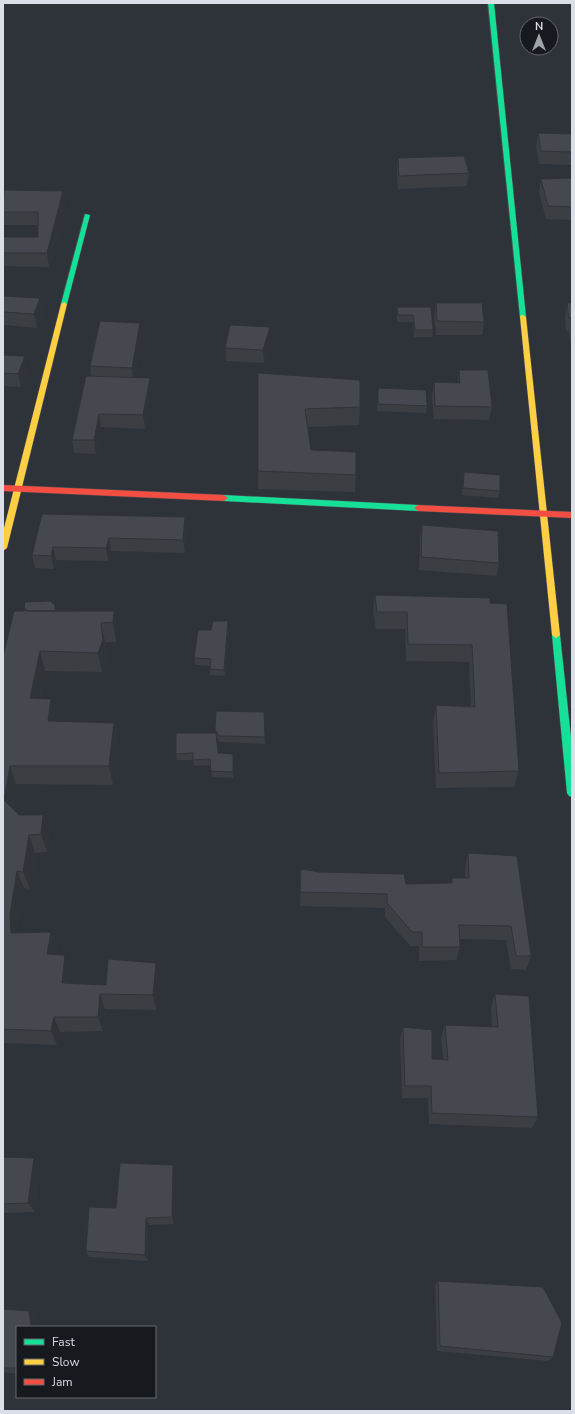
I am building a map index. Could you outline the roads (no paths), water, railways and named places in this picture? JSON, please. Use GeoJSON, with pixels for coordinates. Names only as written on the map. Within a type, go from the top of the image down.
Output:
{"type":"FeatureCollection","features":[{"type":"Feature","properties":{"kind":"street"},"geometry":{"type":"LineString","coordinates":[[491,3],[572,793]]}},
{"type":"Feature","properties":{"kind":"street"},"geometry":{"type":"LineString","coordinates":[[3,548],[87,215]]}},
{"type":"Feature","properties":{"kind":"street"},"geometry":{"type":"LineString","coordinates":[[3,488],[572,515]]}}]}
